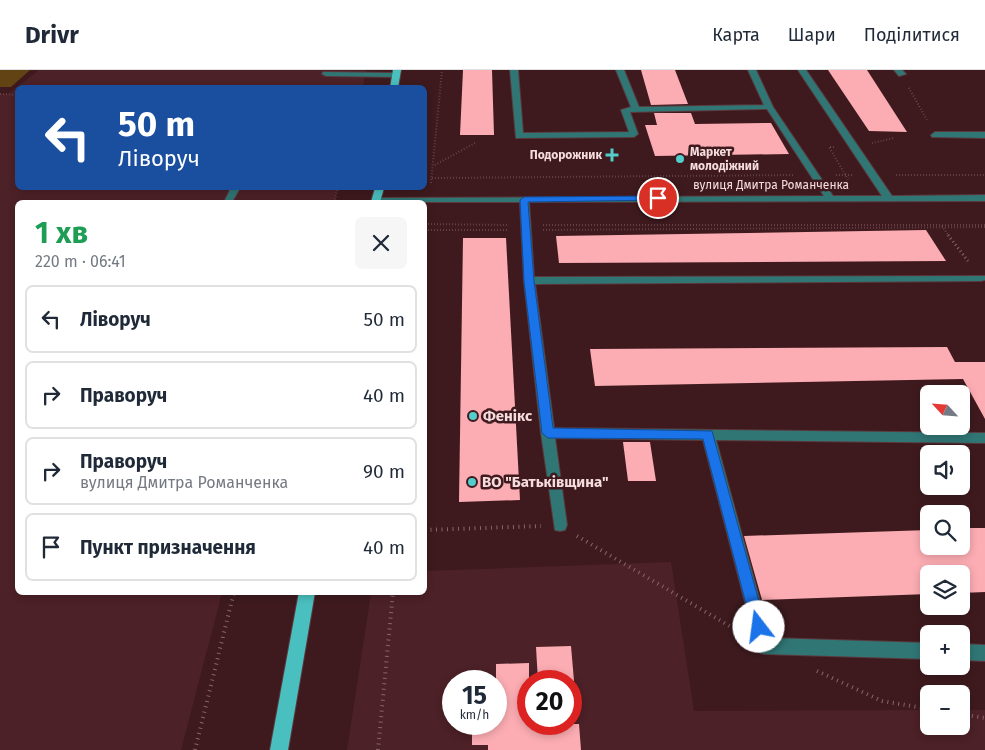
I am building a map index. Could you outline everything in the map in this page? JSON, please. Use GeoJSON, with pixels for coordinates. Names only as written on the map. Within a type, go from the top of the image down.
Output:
{"type":"FeatureCollection","features":[{"type":"Feature","properties":{"kind":"main road"},"geometry":{"type":"LineString","coordinates":[[279,750],[306,595]]}},
{"type":"Feature","properties":{"kind":"street"},"geometry":{"type":"LineString","coordinates":[[514,70],[519,136],[634,134],[625,110],[769,107]]}},
{"type":"Feature","properties":{"kind":"street"},"geometry":{"type":"LineString","coordinates":[[620,70],[636,110]]}},
{"type":"Feature","properties":{"kind":"street"},"geometry":{"type":"LineString","coordinates":[[752,70],[769,107],[829,197]]}},
{"type":"Feature","properties":{"kind":"street"},"geometry":{"type":"LineString","coordinates":[[802,70],[888,197]]}},
{"type":"Feature","properties":{"kind":"street"},"geometry":{"type":"LineString","coordinates":[[326,74],[397,73]]}},
{"type":"Feature","properties":{"kind":"street"},"geometry":{"type":"LineString","coordinates":[[935,135],[985,135]]}},
{"type":"Feature","properties":{"kind":"street","name":"вулиця Дмитра Романченка"},"geometry":{"type":"LineString","coordinates":[[427,201],[829,197],[985,198]]}},
{"type":"Feature","properties":{"kind":"street"},"geometry":{"type":"LineString","coordinates":[[524,200],[529,281],[560,525]]}},
{"type":"Feature","properties":{"kind":"street"},"geometry":{"type":"LineString","coordinates":[[529,281],[981,278]]}},
{"type":"Feature","properties":{"kind":"street"},"geometry":{"type":"LineString","coordinates":[[548,433],[985,438]]}},
{"type":"Feature","properties":{"kind":"street"},"geometry":{"type":"LineString","coordinates":[[708,435],[764,646],[920,651]]}},
{"type":"Feature","properties":{"kind":"street"},"geometry":{"type":"LineString","coordinates":[[970,652],[985,653]]}},
{"type":"Feature","properties":{"kind":"path"},"geometry":{"type":"LineString","coordinates":[[431,185],[442,70]]}},
{"type":"Feature","properties":{"kind":"path"},"geometry":{"type":"LineString","coordinates":[[900,72],[935,135]]}},
{"type":"Feature","properties":{"kind":"path"},"geometry":{"type":"LineString","coordinates":[[0,94],[15,95]]}},
{"type":"Feature","properties":{"kind":"path"},"geometry":{"type":"LineString","coordinates":[[434,165],[475,142]]}},
{"type":"Feature","properties":{"kind":"path"},"geometry":{"type":"LineString","coordinates":[[432,178],[985,175]]}},
{"type":"Feature","properties":{"kind":"path"},"geometry":{"type":"LineString","coordinates":[[427,224],[526,227]]}},
{"type":"Feature","properties":{"kind":"path"},"geometry":{"type":"LineString","coordinates":[[942,226],[981,278]]}},
{"type":"Feature","properties":{"kind":"path"},"geometry":{"type":"LineString","coordinates":[[427,230],[526,227],[985,226]]}},
{"type":"Feature","properties":{"kind":"path"},"geometry":{"type":"LineString","coordinates":[[427,530],[560,525],[764,646]]}},
{"type":"Feature","properties":{"kind":"path"},"geometry":{"type":"LineString","coordinates":[[195,750],[233,595]]}},
{"type":"Feature","properties":{"kind":"path"},"geometry":{"type":"LineString","coordinates":[[378,750],[393,595]]}},
{"type":"Feature","properties":{"kind":"path"},"geometry":{"type":"LineString","coordinates":[[815,670],[882,701],[920,707]]}},
{"type":"Feature","properties":{"kind":"path"},"geometry":{"type":"LineString","coordinates":[[970,716],[985,718]]}},
{"type":"Feature","properties":{"kind":"shaded area"},"geometry":{"type":"Polygon","coordinates":[[[0,70],[30,70],[11,87],[0,87],[0,70]]]}},
{"type":"Feature","properties":{"kind":"shaded area"},"geometry":{"type":"Polygon","coordinates":[[[36,70],[366,70],[363,85],[20,85],[38,71],[36,70]]]}},
{"type":"Feature","properties":{"kind":"shaded area"},"geometry":{"type":"Polygon","coordinates":[[[15,89],[15,190],[337,190],[335,200],[15,200],[15,595],[221,595],[181,750],[0,750],[0,94],[8,94],[15,89]]]}},
{"type":"Feature","properties":{"kind":"shaded area"},"geometry":{"type":"Polygon","coordinates":[[[671,562],[694,711],[920,710],[920,735],[970,735],[970,710],[985,710],[985,750],[347,750],[371,595],[427,595],[427,571],[671,562]]]}},
{"type":"Feature","properties":{"kind":"building"},"geometry":{"type":"Polygon","coordinates":[[[463,70],[492,70],[494,135],[460,135],[463,70]]]}},
{"type":"Feature","properties":{"kind":"building"},"geometry":{"type":"Polygon","coordinates":[[[641,70],[675,70],[688,104],[651,105],[641,70]]]}},
{"type":"Feature","properties":{"kind":"building"},"geometry":{"type":"Polygon","coordinates":[[[828,70],[867,70],[907,132],[869,131],[828,70]]]}},
{"type":"Feature","properties":{"kind":"building"},"geometry":{"type":"Polygon","coordinates":[[[654,113],[691,113],[695,124],[771,123],[789,154],[655,156],[645,125],[657,125],[654,113]]]}},
{"type":"Feature","properties":{"kind":"building"},"geometry":{"type":"Polygon","coordinates":[[[926,230],[946,261],[559,263],[556,236],[926,230]]]}},
{"type":"Feature","properties":{"kind":"building"},"geometry":{"type":"Polygon","coordinates":[[[463,238],[506,238],[520,500],[459,502],[463,238]]]}},
{"type":"Feature","properties":{"kind":"building"},"geometry":{"type":"Polygon","coordinates":[[[947,347],[955,362],[985,362],[985,419],[970,392],[970,385],[966,385],[963,379],[595,386],[590,349],[947,347]]]}},
{"type":"Feature","properties":{"kind":"building"},"geometry":{"type":"Polygon","coordinates":[[[623,442],[650,442],[656,481],[628,481],[623,442]]]}},
{"type":"Feature","properties":{"kind":"building"},"geometry":{"type":"Polygon","coordinates":[[[970,528],[985,528],[985,592],[970,593],[970,565],[920,565],[920,594],[762,600],[744,536],[920,530],[920,555],[970,555],[970,528]]]}},
{"type":"Feature","properties":{"kind":"building"},"geometry":{"type":"Polygon","coordinates":[[[571,646],[573,670],[537,670],[536,647],[571,646]]]}},
{"type":"Feature","properties":{"kind":"building"},"geometry":{"type":"Polygon","coordinates":[[[529,663],[529,670],[517,670],[517,735],[580,735],[581,750],[488,750],[488,745],[472,745],[472,735],[507,735],[507,670],[496,670],[496,664],[529,663]]]}},
{"type":"Feature","properties":{"kind":"place","name":"Подорожник"},"geometry":{"type":"Point","coordinates":[612,155]}},
{"type":"Feature","properties":{"kind":"place","name":"Маркет молодіжний"},"geometry":{"type":"Point","coordinates":[680,159]}},
{"type":"Feature","properties":{"kind":"place","name":"Фенікс"},"geometry":{"type":"Point","coordinates":[473,416]}},
{"type":"Feature","properties":{"kind":"place","name":"ВО \"Батьківщина\""},"geometry":{"type":"Point","coordinates":[472,482]}},
{"type":"Feature","properties":{"kind":"route"},"geometry":{"type":"LineString","coordinates":[[658,198],[524,200],[529,281],[548,433],[708,435],[759,627]]}}]}
